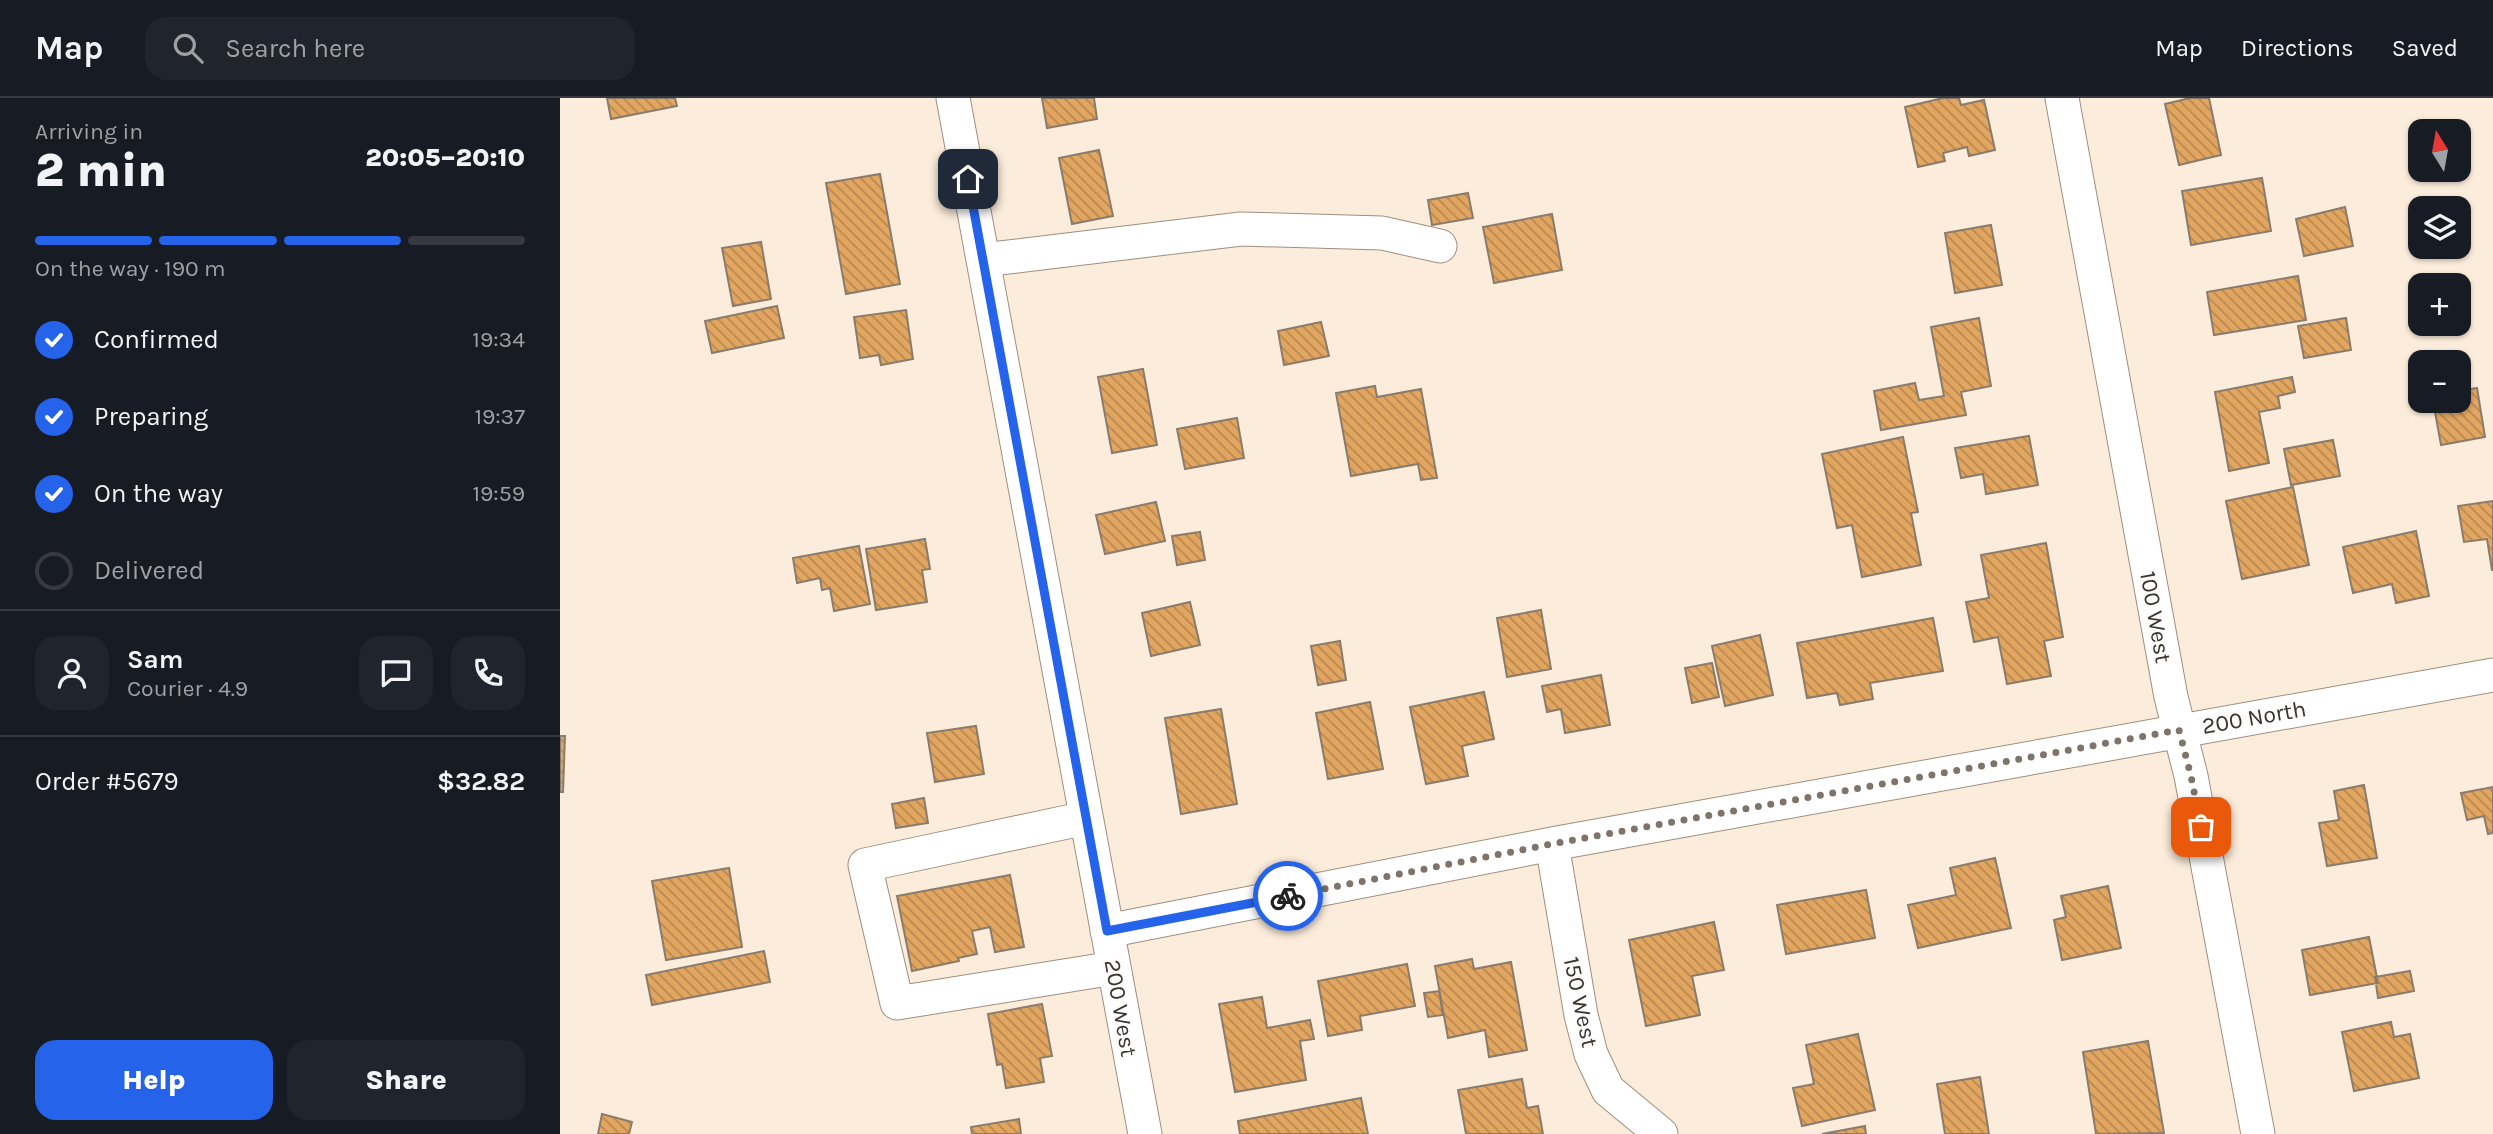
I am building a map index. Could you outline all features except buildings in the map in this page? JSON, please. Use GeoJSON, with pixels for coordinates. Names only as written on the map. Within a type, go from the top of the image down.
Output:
{"type":"FeatureCollection","features":[{"type":"Feature","properties":{"kind":"street","name":"200 West"},"geometry":{"type":"LineString","coordinates":[[953,98],[1145,1134]]}},
{"type":"Feature","properties":{"kind":"street","name":"100 West"},"geometry":{"type":"LineString","coordinates":[[2062,98],[2171,697],[2191,776],[2258,1134]]}},
{"type":"Feature","properties":{"kind":"street"},"geometry":{"type":"LineString","coordinates":[[983,260],[1241,229],[1382,233],[1440,246]]}},
{"type":"Feature","properties":{"kind":"street","name":"200 North"},"geometry":{"type":"LineString","coordinates":[[1107,931],[1552,844],[2493,675]]}},
{"type":"Feature","properties":{"kind":"street"},"geometry":{"type":"LineString","coordinates":[[1086,818],[865,865],[897,1003],[1114,968]]}},
{"type":"Feature","properties":{"kind":"street","name":"150 West"},"geometry":{"type":"LineString","coordinates":[[1552,844],[1581,1015],[1591,1054],[1608,1090],[1661,1134]]}},
{"type":"Feature","properties":{"kind":"way so far"},"geometry":{"type":"LineString","coordinates":[[1288,896],[1552,844],[2179,730],[2201,827]]}},
{"type":"Feature","properties":{"kind":"route"},"geometry":{"type":"LineString","coordinates":[[968,179],[1107,931],[1288,896]]}}]}
